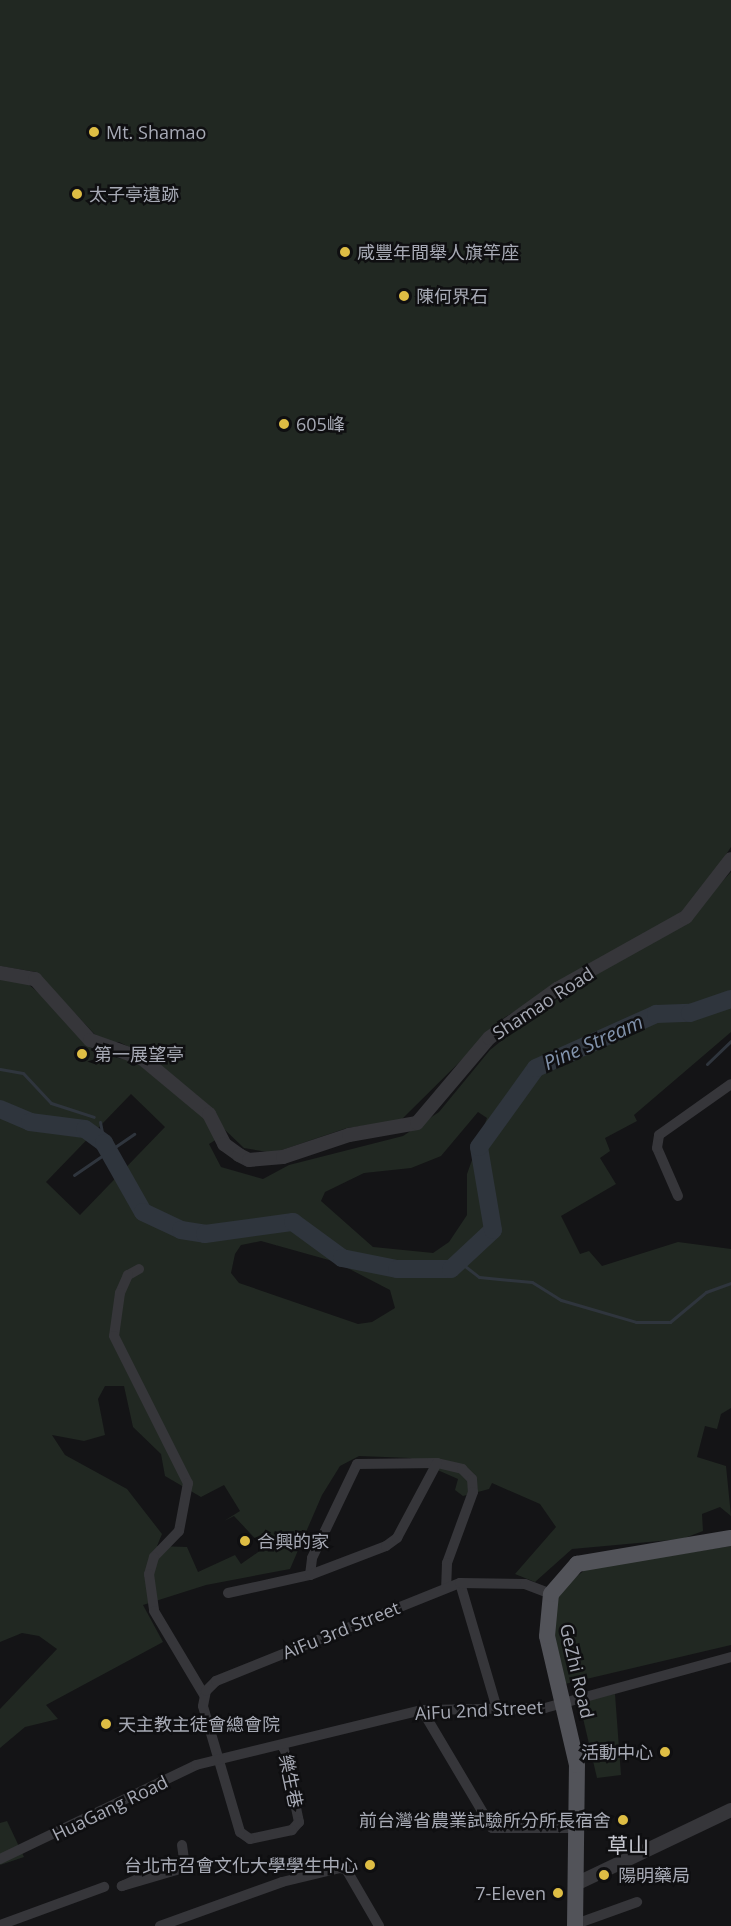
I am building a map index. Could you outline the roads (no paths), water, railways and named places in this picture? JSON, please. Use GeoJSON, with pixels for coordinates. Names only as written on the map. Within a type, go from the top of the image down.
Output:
{"type":"FeatureCollection","features":[{"type":"Feature","properties":{"kind":"main road"},"geometry":{"type":"LineString","coordinates":[[551,1594],[577,1564],[731,1538]]}},
{"type":"Feature","properties":{"kind":"main road","name":"GeZhi Road"},"geometry":{"type":"LineString","coordinates":[[551,1594],[546,1627],[577,1765],[580,1882]]}},
{"type":"Feature","properties":{"kind":"main road"},"geometry":{"type":"LineString","coordinates":[[575,1925],[580,1882]]}},
{"type":"Feature","properties":{"kind":"street","name":"Shamao Road"},"geometry":{"type":"LineString","coordinates":[[0,973],[35,979],[90,1040],[143,1059],[209,1114],[224,1144],[239,1155],[249,1160],[283,1157],[349,1135],[417,1123],[489,1038],[557,990],[686,917],[731,859]]}},
{"type":"Feature","properties":{"kind":"street"},"geometry":{"type":"LineString","coordinates":[[678,1196],[657,1148],[659,1135],[731,1084]]}},
{"type":"Feature","properties":{"kind":"street"},"geometry":{"type":"LineString","coordinates":[[139,1269],[128,1275],[120,1293],[114,1336],[188,1483],[179,1532],[151,1565],[154,1611],[204,1695],[221,1760]]}},
{"type":"Feature","properties":{"kind":"street"},"geometry":{"type":"LineString","coordinates":[[228,1593],[310,1575],[397,1538],[437,1463]]}},
{"type":"Feature","properties":{"kind":"street"},"geometry":{"type":"LineString","coordinates":[[310,1575],[312,1558],[357,1464],[437,1463],[462,1469],[472,1479],[473,1492],[447,1563],[446,1587]]}},
{"type":"Feature","properties":{"kind":"street"},"geometry":{"type":"LineString","coordinates":[[460,1583],[497,1709]]}},
{"type":"Feature","properties":{"kind":"street","name":"AiFu 3rd Street"},"geometry":{"type":"LineString","coordinates":[[204,1695],[216,1681],[446,1587],[460,1583],[525,1584],[551,1594]]}},
{"type":"Feature","properties":{"kind":"street","name":"AiFu 2nd Street"},"geometry":{"type":"LineString","coordinates":[[221,1760],[422,1710],[497,1709],[562,1703],[731,1657]]}},
{"type":"Feature","properties":{"kind":"street"},"geometry":{"type":"LineString","coordinates":[[422,1710],[492,1828],[578,1828]]}},
{"type":"Feature","properties":{"kind":"street","name":"樂生巷"},"geometry":{"type":"LineString","coordinates":[[221,1760],[240,1832],[260,1839],[292,1830],[299,1822],[283,1745]]}},
{"type":"Feature","properties":{"kind":"street","name":"HuaGang Road"},"geometry":{"type":"LineString","coordinates":[[0,1859],[196,1765],[221,1760]]}},
{"type":"Feature","properties":{"kind":"street"},"geometry":{"type":"LineString","coordinates":[[580,1882],[731,1810]]}},
{"type":"Feature","properties":{"kind":"street"},"geometry":{"type":"LineString","coordinates":[[182,1845],[184,1859],[183,1868],[122,1886],[184,1859]]}},
{"type":"Feature","properties":{"kind":"street"},"geometry":{"type":"LineString","coordinates":[[160,1926],[282,1882],[340,1868],[346,1869],[379,1926]]}},
{"type":"Feature","properties":{"kind":"street"},"geometry":{"type":"LineString","coordinates":[[0,1925],[104,1887]]}},
{"type":"Feature","properties":{"kind":"street"},"geometry":{"type":"LineString","coordinates":[[575,1925],[637,1902]]}},
{"type":"Feature","properties":{"kind":"waterway","name":"Pine Stream"},"geometry":{"type":"LineString","coordinates":[[0,1109],[30,1122],[85,1129],[104,1143],[143,1212],[181,1230],[205,1234],[293,1222],[342,1258],[397,1269],[451,1269],[493,1230],[479,1147],[536,1068],[656,1014],[690,1013],[731,999]]}},
{"type":"Feature","properties":{"kind":"waterway"},"geometry":{"type":"LineString","coordinates":[[707,1064],[731,1041]]}},
{"type":"Feature","properties":{"kind":"waterway"},"geometry":{"type":"LineString","coordinates":[[0,1069],[23,1073],[51,1103],[94,1117]]}},
{"type":"Feature","properties":{"kind":"waterway"},"geometry":{"type":"LineString","coordinates":[[100,1122],[104,1143]]}},
{"type":"Feature","properties":{"kind":"waterway"},"geometry":{"type":"LineString","coordinates":[[74,1175],[134,1134]]}},
{"type":"Feature","properties":{"kind":"waterway","name":"Pine Stream"},"geometry":{"type":"LineString","coordinates":[[461,1263],[479,1277],[532,1282],[561,1300],[636,1322],[670,1322],[706,1292],[731,1283]]}},
{"type":"Feature","properties":{"kind":"place","name":"Mt. Shamao"},"geometry":{"type":"Point","coordinates":[94,132]}},
{"type":"Feature","properties":{"kind":"place","name":"太子亭遺跡"},"geometry":{"type":"Point","coordinates":[77,194]}},
{"type":"Feature","properties":{"kind":"place","name":"咸豐年間舉人旗竿座"},"geometry":{"type":"Point","coordinates":[345,252]}},
{"type":"Feature","properties":{"kind":"place","name":"陳何界石"},"geometry":{"type":"Point","coordinates":[404,296]}},
{"type":"Feature","properties":{"kind":"place","name":"605峰"},"geometry":{"type":"Point","coordinates":[284,424]}},
{"type":"Feature","properties":{"kind":"place","name":"第一展望亭"},"geometry":{"type":"Point","coordinates":[82,1054]}},
{"type":"Feature","properties":{"kind":"place","name":"合興的家"},"geometry":{"type":"Point","coordinates":[245,1541]}},
{"type":"Feature","properties":{"kind":"place","name":"天主教主徒會總會院"},"geometry":{"type":"Point","coordinates":[106,1724]}},
{"type":"Feature","properties":{"kind":"place","name":"活動中心"},"geometry":{"type":"Point","coordinates":[665,1752]}},
{"type":"Feature","properties":{"kind":"place","name":"前台灣省農業試驗所分所長宿舍"},"geometry":{"type":"Point","coordinates":[623,1820]}},
{"type":"Feature","properties":{"kind":"place","name":"台北市召會文化大學學生中心"},"geometry":{"type":"Point","coordinates":[370,1865]}},
{"type":"Feature","properties":{"kind":"place","name":"陽明藥局"},"geometry":{"type":"Point","coordinates":[604,1875]}},
{"type":"Feature","properties":{"kind":"place","name":"7-Eleven"},"geometry":{"type":"Point","coordinates":[558,1893]}},
{"type":"Feature","properties":{"kind":"district","name":"草山"},"geometry":{"type":"Point","coordinates":[628,1845]}}]}
